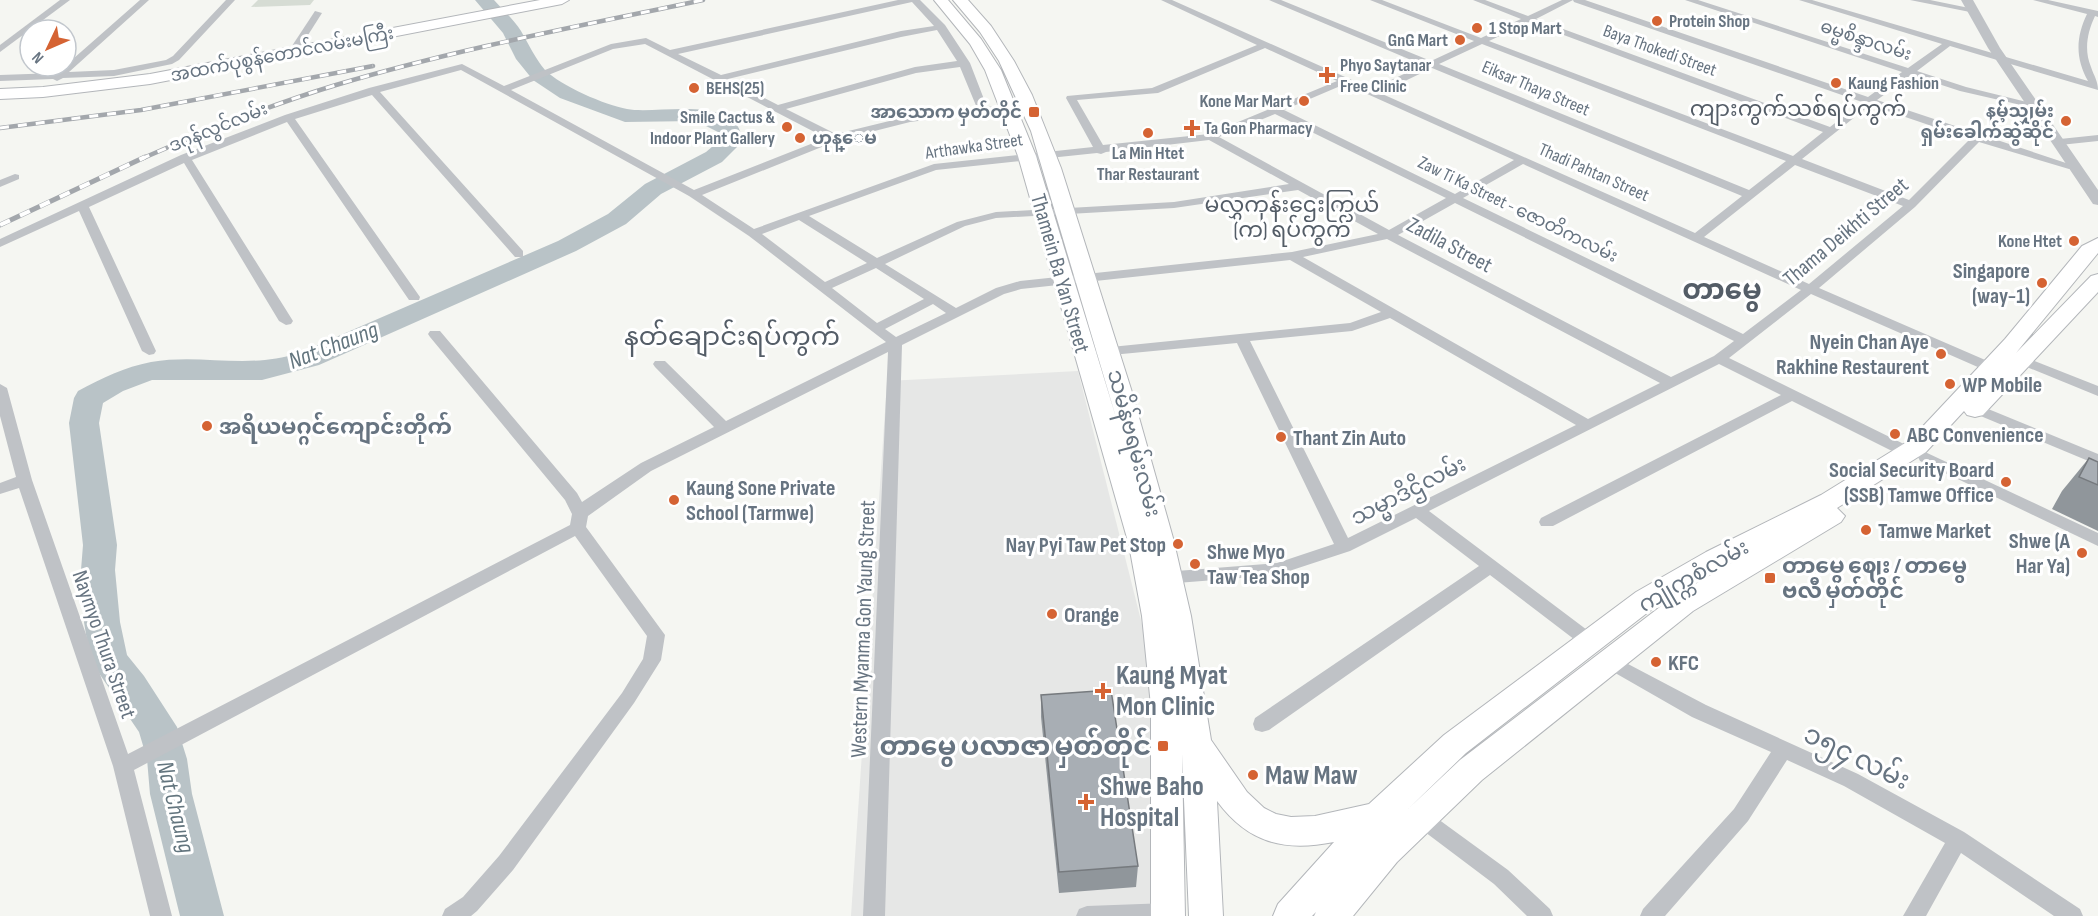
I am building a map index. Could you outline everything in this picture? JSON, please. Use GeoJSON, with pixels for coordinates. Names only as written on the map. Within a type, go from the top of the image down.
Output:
{"type":"FeatureCollection","features":[{"type":"Feature","properties":{"kind":"main road","name":"အထက်ပုစွန်တောင်လမ်းမကြီး"},"geometry":{"type":"LineString","coordinates":[[0,94],[43,92],[150,79],[562,0]]}},
{"type":"Feature","properties":{"kind":"main road","name":"Thamein Ba Yan Street"},"geometry":{"type":"LineString","coordinates":[[941,0],[976,42],[1008,107],[1038,155],[1044,212],[1075,280],[1085,354],[1142,545],[1159,578],[1166,706],[1168,914]]}},
{"type":"Feature","properties":{"kind":"main road","name":"သမိန်ဗရမ်းလမ်း"},"geometry":{"type":"LineString","coordinates":[[960,0],[981,20],[1028,104],[1038,155],[1066,210],[1075,280],[1110,351],[1196,744],[1206,916]]}},
{"type":"Feature","properties":{"kind":"main road","name":"ကျိုက္ကစံလမ်း"},"geometry":{"type":"LineString","coordinates":[[1290,916],[1377,816],[1455,744],[1589,641],[1646,599],[1714,559],[1917,455],[1976,409],[2090,250],[2098,244]]}},
{"type":"Feature","properties":{"kind":"main road","name":"ကျိုက္ကစံလမ်း"},"geometry":{"type":"LineString","coordinates":[[1330,916],[1384,851],[1471,770],[1609,661],[1683,604],[1891,482],[1917,455],[1941,424],[2007,368],[2098,280]]}},
{"type":"Feature","properties":{"kind":"main road"},"geometry":{"type":"LineString","coordinates":[[1196,744],[1224,790],[1248,816],[1276,830],[1305,834],[1330,830],[1377,816]]}},
{"type":"Feature","properties":{"kind":"street"},"geometry":{"type":"LineString","coordinates":[[0,49],[66,0]]}},
{"type":"Feature","properties":{"kind":"street"},"geometry":{"type":"LineString","coordinates":[[78,59],[144,0]]}},
{"type":"Feature","properties":{"kind":"street"},"geometry":{"type":"LineString","coordinates":[[78,74],[114,73],[168,62],[176,58],[231,0]]}},
{"type":"Feature","properties":{"kind":"street"},"geometry":{"type":"LineString","coordinates":[[668,53],[910,0]]}},
{"type":"Feature","properties":{"kind":"street"},"geometry":{"type":"LineString","coordinates":[[915,0],[942,27],[965,63],[983,110]]}},
{"type":"Feature","properties":{"kind":"street","name":"Eiksar Thaya Street"},"geometry":{"type":"LineString","coordinates":[[1273,0],[1751,195]]}},
{"type":"Feature","properties":{"kind":"street"},"geometry":{"type":"LineString","coordinates":[[1374,0],[1911,205]]}},
{"type":"Feature","properties":{"kind":"street","name":"Baya Thokedi Street"},"geometry":{"type":"LineString","coordinates":[[1477,0],[1831,131]]}},
{"type":"Feature","properties":{"kind":"street"},"geometry":{"type":"LineString","coordinates":[[1373,93],[1569,0]]}},
{"type":"Feature","properties":{"kind":"street"},"geometry":{"type":"LineString","coordinates":[[1577,0],[1977,138],[2073,167]]}},
{"type":"Feature","properties":{"kind":"street","name":"ဓမ္မစိန္ဒာလမ်း"},"geometry":{"type":"LineString","coordinates":[[1689,0],[1963,89],[2034,105]]}},
{"type":"Feature","properties":{"kind":"street"},"geometry":{"type":"LineString","coordinates":[[1803,0],[2097,87]]}},
{"type":"Feature","properties":{"kind":"street"},"geometry":{"type":"LineString","coordinates":[[1914,0],[1969,5],[2002,59],[2060,142],[2073,167],[2098,201]]}},
{"type":"Feature","properties":{"kind":"street"},"geometry":{"type":"LineString","coordinates":[[2037,0],[2056,2],[2095,14],[2082,37],[2080,54],[2084,68],[2097,87]]}},
{"type":"Feature","properties":{"kind":"street","name":"Thadi Pahtan Street"},"geometry":{"type":"LineString","coordinates":[[1173,1],[1265,45],[1810,289],[2007,368],[2098,391]]}},
{"type":"Feature","properties":{"kind":"street"},"geometry":{"type":"LineString","coordinates":[[293,52],[318,13]]}},
{"type":"Feature","properties":{"kind":"street"},"geometry":{"type":"LineString","coordinates":[[718,79],[901,34],[942,27]]}},
{"type":"Feature","properties":{"kind":"street"},"geometry":{"type":"LineString","coordinates":[[503,90],[611,47],[646,41],[835,138]]}},
{"type":"Feature","properties":{"kind":"street"},"geometry":{"type":"LineString","coordinates":[[1696,238],[1870,100],[1949,43]]}},
{"type":"Feature","properties":{"kind":"street"},"geometry":{"type":"LineString","coordinates":[[1101,150],[1071,98],[1154,91],[1265,45]]}},
{"type":"Feature","properties":{"kind":"street"},"geometry":{"type":"LineString","coordinates":[[775,109],[915,70],[965,63]]}},
{"type":"Feature","properties":{"kind":"street","name":"ဒဂုန်လွင်လမ်း"},"geometry":{"type":"LineString","coordinates":[[0,243],[185,157],[289,117],[373,90],[458,67],[503,90]]}},
{"type":"Feature","properties":{"kind":"street"},"geometry":{"type":"LineString","coordinates":[[0,78],[18,77]]}},
{"type":"Feature","properties":{"kind":"street"},"geometry":{"type":"LineString","coordinates":[[43,92],[57,78]]}},
{"type":"Feature","properties":{"kind":"street","name":"Arthawka Street"},"geometry":{"type":"LineString","coordinates":[[753,233],[802,217],[902,176],[934,167],[1211,137],[1347,80]]}},
{"type":"Feature","properties":{"kind":"street"},"geometry":{"type":"LineString","coordinates":[[373,90],[519,254]]}},
{"type":"Feature","properties":{"kind":"street"},"geometry":{"type":"LineString","coordinates":[[503,90],[693,194],[753,233],[895,343]]}},
{"type":"Feature","properties":{"kind":"street"},"geometry":{"type":"LineString","coordinates":[[693,194],[835,138],[910,120],[1008,107]]}},
{"type":"Feature","properties":{"kind":"street","name":"Zaw Ti Ka Street - ဇောတိကလမ်း"},"geometry":{"type":"LineString","coordinates":[[1277,111],[1744,340]]}},
{"type":"Feature","properties":{"kind":"street"},"geometry":{"type":"LineString","coordinates":[[289,117],[414,297]]}},
{"type":"Feature","properties":{"kind":"street","name":"Zadila Street"},"geometry":{"type":"LineString","coordinates":[[1211,137],[1389,235],[1671,383]]}},
{"type":"Feature","properties":{"kind":"street","name":"Thama Deikhti Street"},"geometry":{"type":"LineString","coordinates":[[1671,383],[1719,359],[1810,289],[1911,205],[1977,138]]}},
{"type":"Feature","properties":{"kind":"street"},"geometry":{"type":"LineString","coordinates":[[2060,142],[2098,138]]}},
{"type":"Feature","properties":{"kind":"street"},"geometry":{"type":"LineString","coordinates":[[185,157],[286,321]]}},
{"type":"Feature","properties":{"kind":"street"},"geometry":{"type":"LineString","coordinates":[[123,766],[191,732],[579,521],[589,505],[646,467],[956,313],[1020,285],[1292,256],[1389,235],[1523,160]]}},
{"type":"Feature","properties":{"kind":"street"},"geometry":{"type":"LineString","coordinates":[[0,184],[15,177]]}},
{"type":"Feature","properties":{"kind":"street"},"geometry":{"type":"LineString","coordinates":[[823,288],[961,224],[996,216],[1174,205],[1301,186]]}},
{"type":"Feature","properties":{"kind":"street"},"geometry":{"type":"LineString","coordinates":[[82,205],[149,351]]}},
{"type":"Feature","properties":{"kind":"street"},"geometry":{"type":"LineString","coordinates":[[802,217],[956,313]]}},
{"type":"Feature","properties":{"kind":"street"},"geometry":{"type":"LineString","coordinates":[[1292,256],[1588,425]]}},
{"type":"Feature","properties":{"kind":"street"},"geometry":{"type":"LineString","coordinates":[[877,328],[932,300]]}},
{"type":"Feature","properties":{"kind":"street"},"geometry":{"type":"LineString","coordinates":[[1085,354],[1352,327],[1391,313]]}},
{"type":"Feature","properties":{"kind":"street"},"geometry":{"type":"LineString","coordinates":[[435,334],[572,497],[579,521],[656,635],[652,660],[591,750],[506,863],[465,912]]}},
{"type":"Feature","properties":{"kind":"street"},"geometry":{"type":"LineString","coordinates":[[1242,339],[1344,547]]}},
{"type":"Feature","properties":{"kind":"street","name":"Western Myanma Gon Yaung Street"},"geometry":{"type":"LineString","coordinates":[[874,916],[895,343]]}},
{"type":"Feature","properties":{"kind":"street"},"geometry":{"type":"LineString","coordinates":[[1719,359],[2098,540]]}},
{"type":"Feature","properties":{"kind":"street"},"geometry":{"type":"LineString","coordinates":[[660,364],[725,429]]}},
{"type":"Feature","properties":{"kind":"street","name":"သမ္မာဒိဌိလမ်း"},"geometry":{"type":"LineString","coordinates":[[1159,578],[1277,569],[1344,547],[1671,383]]}},
{"type":"Feature","properties":{"kind":"street","name":"Naymyo Thura Street"},"geometry":{"type":"LineString","coordinates":[[0,388],[24,480],[123,766],[161,916]]}},
{"type":"Feature","properties":{"kind":"street"},"geometry":{"type":"LineString","coordinates":[[1547,522],[1792,395]]}},
{"type":"Feature","properties":{"kind":"street"},"geometry":{"type":"LineString","coordinates":[[1976,409],[2098,460]]}},
{"type":"Feature","properties":{"kind":"street"},"geometry":{"type":"LineString","coordinates":[[0,489],[24,480]]}},
{"type":"Feature","properties":{"kind":"street"},"geometry":{"type":"LineString","coordinates":[[1417,510],[1589,641]]}},
{"type":"Feature","properties":{"kind":"street"},"geometry":{"type":"LineString","coordinates":[[1262,724],[1491,566]]}},
{"type":"Feature","properties":{"kind":"street","name":"၁၅၄ လမ်း"},"geometry":{"type":"LineString","coordinates":[[1609,661],[1698,711],[1851,780],[1957,839],[2072,916]]}},
{"type":"Feature","properties":{"kind":"street"},"geometry":{"type":"LineString","coordinates":[[1651,916],[1741,816],[1783,750]]}},
{"type":"Feature","properties":{"kind":"street"},"geometry":{"type":"LineString","coordinates":[[1420,817],[1502,877],[1542,916]]}},
{"type":"Feature","properties":{"kind":"street"},"geometry":{"type":"LineString","coordinates":[[1914,916],[1930,892],[1957,839]]}},
{"type":"Feature","properties":{"kind":"street"},"geometry":{"type":"LineString","coordinates":[[1087,916],[1168,914]]}},
{"type":"Feature","properties":{"kind":"shaded area"},"geometry":{"type":"Polygon","coordinates":[[[258,0],[314,0],[310,5],[251,7],[258,0]]]}},
{"type":"Feature","properties":{"kind":"shaded area"},"geometry":{"type":"Polygon","coordinates":[[[1078,371],[1148,648],[1162,916],[851,916],[887,381],[1078,371]]]}},
{"type":"Feature","properties":{"kind":"building"},"geometry":{"type":"Polygon","coordinates":[[[2089,458],[2098,462],[2098,485],[2079,477],[2089,458]]]}},
{"type":"Feature","properties":{"kind":"building","name":"Shwe Baho Hospital"},"geometry":{"type":"Polygon","coordinates":[[[1111,690],[1138,866],[1059,872],[1041,695],[1111,690]]]}},
{"type":"Feature","properties":{"kind":"waterway","name":"Nat Chaung"},"geometry":{"type":"LineString","coordinates":[[202,916],[171,794],[167,759],[157,727],[131,687],[109,660],[102,622],[98,570],[100,545],[84,423],[89,398],[112,384],[152,371],[269,370],[309,359],[567,246],[617,219],[653,189],[714,157],[731,142],[731,130],[713,119],[696,115],[625,116],[567,94],[540,76],[526,59],[511,31],[484,0]]}},
{"type":"Feature","properties":{"kind":"railway"},"geometry":{"type":"LineString","coordinates":[[141,159],[262,110],[381,72],[519,39],[703,0]]}},
{"type":"Feature","properties":{"kind":"railway"},"geometry":{"type":"LineString","coordinates":[[0,128],[141,110],[373,66]]}},
{"type":"Feature","properties":{"kind":"railway"},"geometry":{"type":"LineString","coordinates":[[0,225],[145,157]]}},
{"type":"Feature","properties":{"kind":"place","name":"Protein Shop"},"geometry":{"type":"Point","coordinates":[1657,21]}},
{"type":"Feature","properties":{"kind":"place","name":"1 Stop Mart"},"geometry":{"type":"Point","coordinates":[1477,28]}},
{"type":"Feature","properties":{"kind":"place","name":"GnG Mart"},"geometry":{"type":"Point","coordinates":[1460,40]}},
{"type":"Feature","properties":{"kind":"place","name":"Phyo Saytanar Free Clinic"},"geometry":{"type":"Point","coordinates":[1327,75]}},
{"type":"Feature","properties":{"kind":"place","name":"Kaung Fashion"},"geometry":{"type":"Point","coordinates":[1836,83]}},
{"type":"Feature","properties":{"kind":"place","name":"BEHS(25)"},"geometry":{"type":"Point","coordinates":[694,88]}},
{"type":"Feature","properties":{"kind":"place","name":"Kone Mar Mart"},"geometry":{"type":"Point","coordinates":[1304,101]}},
{"type":"Feature","properties":{"kind":"place","name":"အာသောက မှတ်တိုင်"},"geometry":{"type":"Point","coordinates":[1034,112]}},
{"type":"Feature","properties":{"kind":"place","name":"နမ့်သျှမ်း ရှမ်းခေါက်ဆွဲဆိုင်"},"geometry":{"type":"Point","coordinates":[2066,121]}},
{"type":"Feature","properties":{"kind":"place","name":"Smile Cactus & Indoor Plant Gallery"},"geometry":{"type":"Point","coordinates":[787,127]}},
{"type":"Feature","properties":{"kind":"place","name":"Ta Gon Pharmacy"},"geometry":{"type":"Point","coordinates":[1192,128]}},
{"type":"Feature","properties":{"kind":"place","name":"La Min Htet Thar Restaurant"},"geometry":{"type":"Point","coordinates":[1148,133]}},
{"type":"Feature","properties":{"kind":"place","name":"ဟုန္ေမ"},"geometry":{"type":"Point","coordinates":[800,138]}},
{"type":"Feature","properties":{"kind":"place","name":"Kone Htet"},"geometry":{"type":"Point","coordinates":[2074,241]}},
{"type":"Feature","properties":{"kind":"place","name":"Singapore (way-1)"},"geometry":{"type":"Point","coordinates":[2042,283]}},
{"type":"Feature","properties":{"kind":"place","name":"Nyein Chan Aye Rakhine Restaurent"},"geometry":{"type":"Point","coordinates":[1941,354]}},
{"type":"Feature","properties":{"kind":"place","name":"WP Mobile"},"geometry":{"type":"Point","coordinates":[1950,384]}},
{"type":"Feature","properties":{"kind":"place","name":"အရိယမဂ္ဂင်ကျောင်းတိုက်"},"geometry":{"type":"Point","coordinates":[207,426]}},
{"type":"Feature","properties":{"kind":"place","name":"ABC Convenience"},"geometry":{"type":"Point","coordinates":[1895,434]}},
{"type":"Feature","properties":{"kind":"place","name":"Thant Zin Auto"},"geometry":{"type":"Point","coordinates":[1281,437]}},
{"type":"Feature","properties":{"kind":"place","name":"Social Security Board (SSB) Tamwe Office"},"geometry":{"type":"Point","coordinates":[2006,482]}},
{"type":"Feature","properties":{"kind":"place","name":"Kaung Sone Private School (Tarmwe)"},"geometry":{"type":"Point","coordinates":[674,500]}},
{"type":"Feature","properties":{"kind":"place","name":"Tamwe Market"},"geometry":{"type":"Point","coordinates":[1866,530]}},
{"type":"Feature","properties":{"kind":"place","name":"Nay Pyi Taw Pet Stop"},"geometry":{"type":"Point","coordinates":[1178,544]}},
{"type":"Feature","properties":{"kind":"place","name":"Shwe (A Har Ya)"},"geometry":{"type":"Point","coordinates":[2082,553]}},
{"type":"Feature","properties":{"kind":"place","name":"Shwe Myo Taw Tea Shop"},"geometry":{"type":"Point","coordinates":[1195,564]}},
{"type":"Feature","properties":{"kind":"place","name":"တာမွေ ဈေး / တာမွေ ဗလီ မှတ်တိုင်"},"geometry":{"type":"Point","coordinates":[1770,578]}},
{"type":"Feature","properties":{"kind":"place","name":"Orange"},"geometry":{"type":"Point","coordinates":[1052,614]}},
{"type":"Feature","properties":{"kind":"place","name":"KFC"},"geometry":{"type":"Point","coordinates":[1656,662]}},
{"type":"Feature","properties":{"kind":"place","name":"Kaung Myat Mon Clinic"},"geometry":{"type":"Point","coordinates":[1103,691]}},
{"type":"Feature","properties":{"kind":"place","name":"တာမွေ ပလာဇာ မှတ်တိုင်"},"geometry":{"type":"Point","coordinates":[1163,746]}},
{"type":"Feature","properties":{"kind":"place","name":"Maw Maw"},"geometry":{"type":"Point","coordinates":[1253,775]}},
{"type":"Feature","properties":{"kind":"place","name":"Shwe Baho Hospital"},"geometry":{"type":"Point","coordinates":[1086,802]}},
{"type":"Feature","properties":{"kind":"district","name":"ကျားကွက်သစ်ရပ်ကွက်"},"geometry":{"type":"Point","coordinates":[1798,108]}},
{"type":"Feature","properties":{"kind":"district","name":"မလွှကုန်းဌေးကြွယ် (က) ရပ်ကွက်"},"geometry":{"type":"Point","coordinates":[1292,216]}},
{"type":"Feature","properties":{"kind":"district","name":"တာမွေ"},"geometry":{"type":"Point","coordinates":[1722,289]}},
{"type":"Feature","properties":{"kind":"district","name":"နတ်ချောင်းရပ်ကွက်"},"geometry":{"type":"Point","coordinates":[732,336]}}]}
